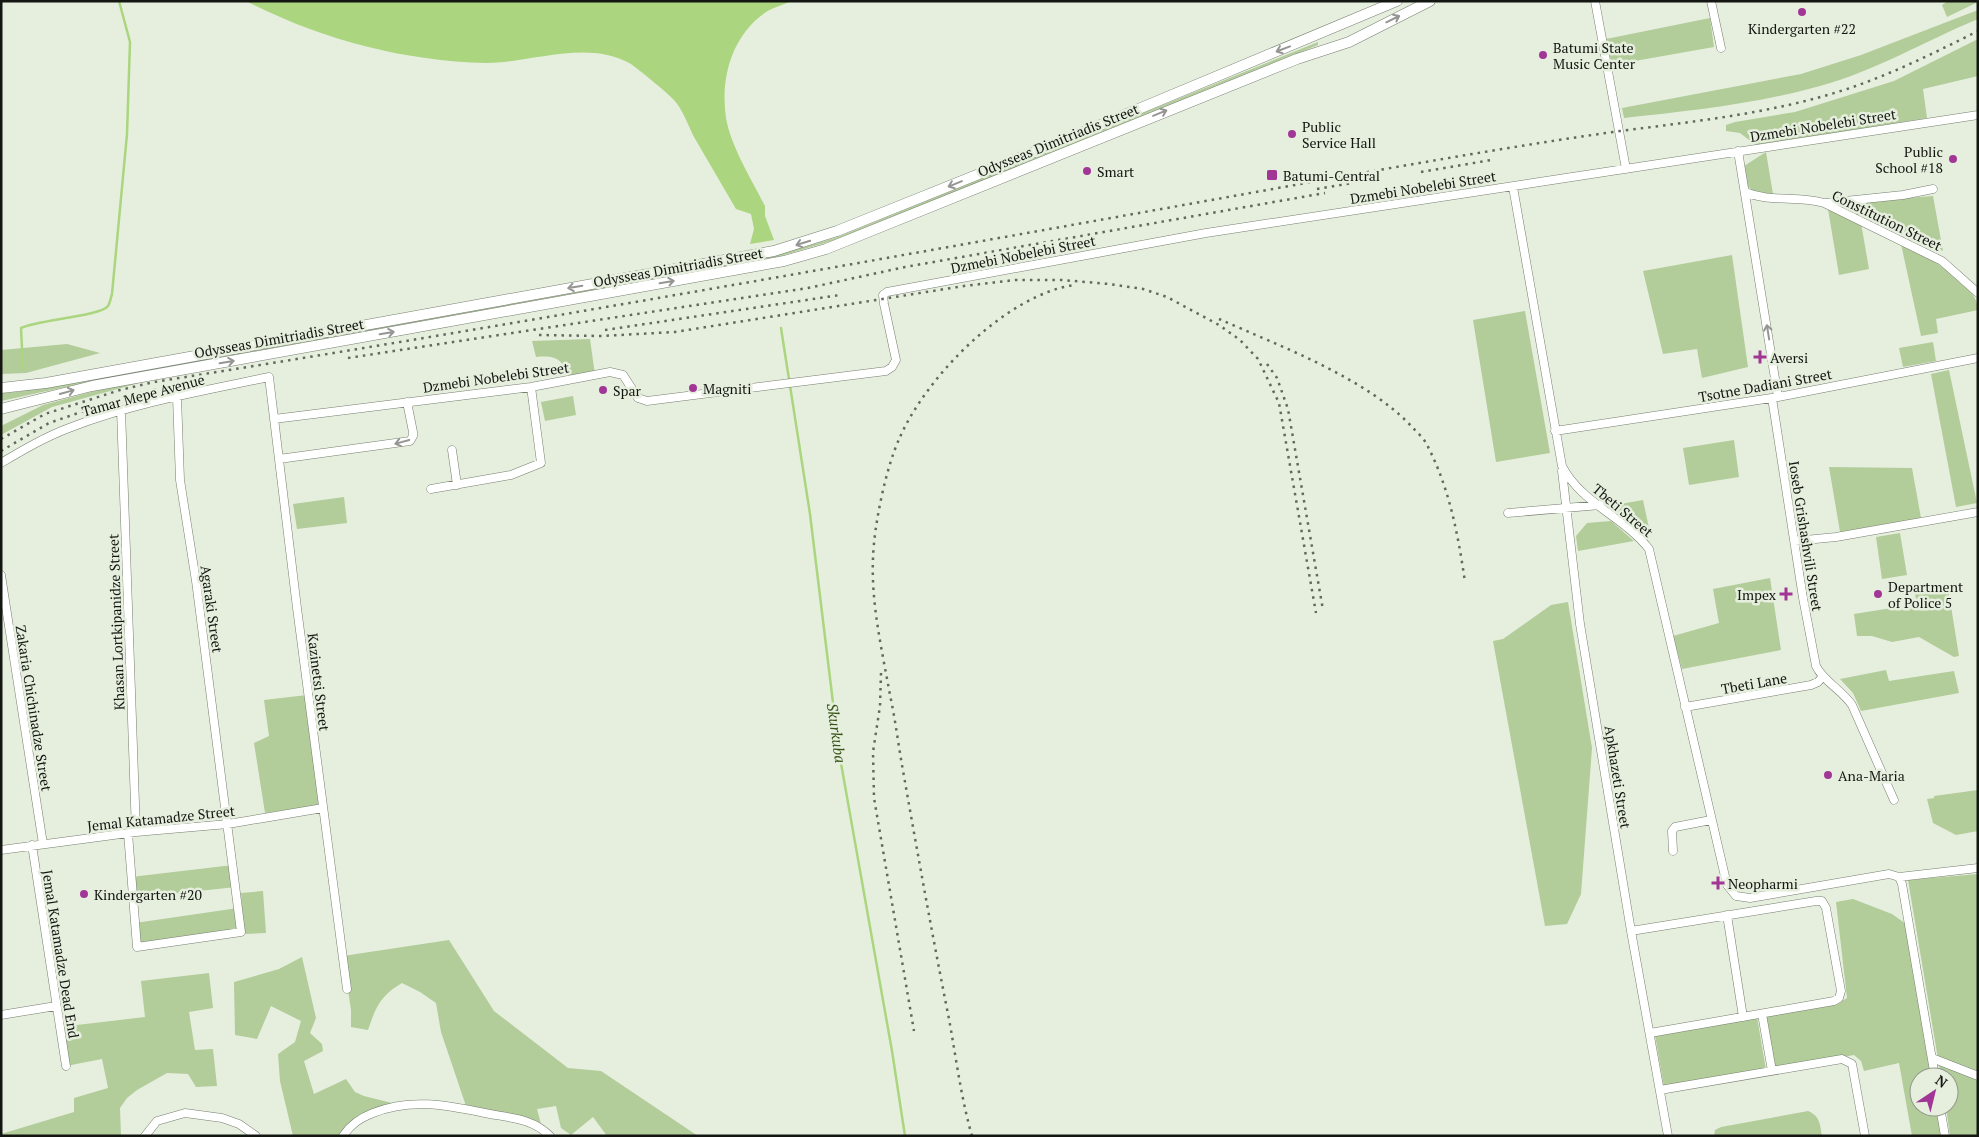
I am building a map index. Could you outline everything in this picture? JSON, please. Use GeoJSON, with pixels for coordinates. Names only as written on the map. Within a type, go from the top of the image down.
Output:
{"type":"FeatureCollection","features":[{"type":"Feature","properties":{"kind":"main road"},"geometry":{"type":"LineString","coordinates":[[1357,38],[1358,27],[1352,20],[1396,1]]}},
{"type":"Feature","properties":{"kind":"main road"},"geometry":{"type":"LineString","coordinates":[[1357,38],[1430,1]]}},
{"type":"Feature","properties":{"kind":"main road","name":"Odysseas Dimitriadis Street"},"geometry":{"type":"LineString","coordinates":[[1,388],[46,383],[774,251],[837,232],[1352,20]]}},
{"type":"Feature","properties":{"kind":"main road"},"geometry":{"type":"LineString","coordinates":[[1328,30],[1327,41],[1330,48]]}},
{"type":"Feature","properties":{"kind":"main road","name":"Odysseas Dimitriadis Street"},"geometry":{"type":"LineString","coordinates":[[1,409],[92,386],[784,261],[826,249],[1150,116],[1297,59],[1357,38]]}},
{"type":"Feature","properties":{"kind":"street"},"geometry":{"type":"LineString","coordinates":[[1595,1],[1626,169]]}},
{"type":"Feature","properties":{"kind":"street"},"geometry":{"type":"LineString","coordinates":[[1711,1],[1721,48]]}},
{"type":"Feature","properties":{"kind":"street","name":"Dzmebi Nobelebi Street"},"geometry":{"type":"LineString","coordinates":[[274,419],[531,387],[610,372],[623,375],[638,398],[647,401],[886,371],[892,367],[896,360],[884,304],[883,295],[887,292],[1177,238],[1978,115]]}},
{"type":"Feature","properties":{"kind":"street","name":"Ioseb Grishashvili Street"},"geometry":{"type":"LineString","coordinates":[[1738,151],[1812,648],[1816,666],[1823,676]]}},
{"type":"Feature","properties":{"kind":"street","name":"Tbeti Street"},"geometry":{"type":"LineString","coordinates":[[1513,186],[1562,466],[1568,478],[1577,489],[1642,539],[1649,549],[1727,885],[1736,896],[1750,898],[1777,894]]}},
{"type":"Feature","properties":{"kind":"street"},"geometry":{"type":"LineString","coordinates":[[1824,203],[1903,195],[1933,189]]}},
{"type":"Feature","properties":{"kind":"street","name":"Constitution Street"},"geometry":{"type":"LineString","coordinates":[[1745,192],[1766,198],[1815,200],[1824,203],[1942,261],[1978,293]]}},
{"type":"Feature","properties":{"kind":"street","name":"Tsotne Dadiani Street"},"geometry":{"type":"LineString","coordinates":[[1555,431],[1775,398],[1978,358]]}},
{"type":"Feature","properties":{"kind":"street","name":"Tamar Mepe Avenue"},"geometry":{"type":"LineString","coordinates":[[1,463],[67,428],[121,410],[269,378]]}},
{"type":"Feature","properties":{"kind":"street","name":"Kazinetsi Street"},"geometry":{"type":"LineString","coordinates":[[269,378],[347,989]]}},
{"type":"Feature","properties":{"kind":"street"},"geometry":{"type":"LineString","coordinates":[[431,489],[511,475],[541,462],[531,387]]}},
{"type":"Feature","properties":{"kind":"street","name":"Agaraki Street"},"geometry":{"type":"LineString","coordinates":[[132,833],[137,947],[241,932],[196,580],[180,480],[177,397]]}},
{"type":"Feature","properties":{"kind":"street"},"geometry":{"type":"LineString","coordinates":[[279,459],[410,441],[413,432],[407,402]]}},
{"type":"Feature","properties":{"kind":"street","name":"Khasan Lortkipanidze Street"},"geometry":{"type":"LineString","coordinates":[[121,410],[132,833]]}},
{"type":"Feature","properties":{"kind":"street"},"geometry":{"type":"LineString","coordinates":[[452,450],[457,485]]}},
{"type":"Feature","properties":{"kind":"street","name":"Apkhazeti Street"},"geometry":{"type":"LineString","coordinates":[[1562,466],[1582,633],[1631,931],[1668,1136]]}},
{"type":"Feature","properties":{"kind":"street"},"geometry":{"type":"LineString","coordinates":[[1508,513],[1600,505]]}},
{"type":"Feature","properties":{"kind":"street"},"geometry":{"type":"LineString","coordinates":[[1795,542],[1836,537],[1978,512]]}},
{"type":"Feature","properties":{"kind":"street","name":"Zakaria Chichinadze Street"},"geometry":{"type":"LineString","coordinates":[[1,575],[43,844]]}},
{"type":"Feature","properties":{"kind":"street"},"geometry":{"type":"LineString","coordinates":[[1,639],[9,634]]}},
{"type":"Feature","properties":{"kind":"street"},"geometry":{"type":"LineString","coordinates":[[1823,676],[1846,695],[1852,705],[1894,800]]}},
{"type":"Feature","properties":{"kind":"street","name":"Tbeti Lane"},"geometry":{"type":"LineString","coordinates":[[1685,707],[1811,686],[1823,676]]}},
{"type":"Feature","properties":{"kind":"street","name":"Jemal Katamadze Street"},"geometry":{"type":"LineString","coordinates":[[1,850],[132,833],[228,824],[323,808]]}},
{"type":"Feature","properties":{"kind":"street"},"geometry":{"type":"LineString","coordinates":[[1674,851],[1672,831],[1675,827],[1712,820]]}},
{"type":"Feature","properties":{"kind":"street","name":"Jemal Katamadze Dead End"},"geometry":{"type":"LineString","coordinates":[[32,845],[66,1066]]}},
{"type":"Feature","properties":{"kind":"street"},"geometry":{"type":"LineString","coordinates":[[1781,908],[1777,894],[1889,874],[1898,877],[1978,868]]}},
{"type":"Feature","properties":{"kind":"street"},"geometry":{"type":"LineString","coordinates":[[1898,877],[1902,884],[1933,1067]]}},
{"type":"Feature","properties":{"kind":"street"},"geometry":{"type":"LineString","coordinates":[[1631,931],[1816,901],[1825,904],[1841,991],[1839,998],[1834,1001],[1650,1033]]}},
{"type":"Feature","properties":{"kind":"street"},"geometry":{"type":"LineString","coordinates":[[1727,915],[1743,1017]]}},
{"type":"Feature","properties":{"kind":"street"},"geometry":{"type":"LineString","coordinates":[[1,1015],[56,1006]]}},
{"type":"Feature","properties":{"kind":"street"},"geometry":{"type":"LineString","coordinates":[[1762,1014],[1772,1071]]}},
{"type":"Feature","properties":{"kind":"street"},"geometry":{"type":"LineString","coordinates":[[1932,1058],[1978,1076]]}},
{"type":"Feature","properties":{"kind":"street"},"geometry":{"type":"LineString","coordinates":[[1660,1090],[1842,1059],[1852,1064],[1865,1136]]}},
{"type":"Feature","properties":{"kind":"street"},"geometry":{"type":"LineString","coordinates":[[343,1136],[348,1128],[370,1114],[395,1106],[422,1103],[523,1120],[543,1129],[550,1136]]}},
{"type":"Feature","properties":{"kind":"street"},"geometry":{"type":"LineString","coordinates":[[145,1136],[157,1120],[185,1113],[222,1118],[239,1124],[256,1136]]}},
{"type":"Feature","properties":{"kind":"street"},"geometry":{"type":"LineString","coordinates":[[1942,1117],[1946,1136]]}},
{"type":"Feature","properties":{"kind":"shaded area"},"geometry":{"type":"Polygon","coordinates":[[[246,1],[791,1],[766,12],[745,33],[731,59],[725,88],[726,118],[732,140],[765,206],[765,216],[774,240],[750,244],[754,229],[751,214],[736,209],[674,100],[631,64],[614,57],[596,53],[559,54],[486,63],[423,58],[362,46],[332,37],[246,1]]]}},
{"type":"Feature","properties":{"kind":"shaded area"},"geometry":{"type":"Polygon","coordinates":[[[1948,1],[1978,2],[1947,17],[1942,5],[1948,1]]]}},
{"type":"Feature","properties":{"kind":"shaded area"},"geometry":{"type":"Polygon","coordinates":[[[1978,10],[1978,19],[1880,64],[1840,80],[1772,98],[1698,110],[1624,118],[1622,108],[1801,74],[1861,55],[1978,10]]]}},
{"type":"Feature","properties":{"kind":"shaded area"},"geometry":{"type":"Polygon","coordinates":[[[1710,18],[1714,47],[1612,65],[1606,39],[1710,18]]]}},
{"type":"Feature","properties":{"kind":"shaded area"},"geometry":{"type":"Polygon","coordinates":[[[1978,39],[1978,76],[1923,89],[1927,118],[1757,146],[1740,133],[1726,131],[1726,125],[1735,122],[1795,112],[1894,81],[1978,39]]]}},
{"type":"Feature","properties":{"kind":"shaded area"},"geometry":{"type":"Polygon","coordinates":[[[1318,42],[1318,45],[835,240],[777,257],[88,382],[1,401],[1,393],[17,392],[776,255],[835,238],[1318,42]]]}},
{"type":"Feature","properties":{"kind":"shaded area"},"geometry":{"type":"Polygon","coordinates":[[[1766,152],[1773,194],[1754,191],[1748,185],[1745,174],[1744,166],[1766,152]]]}},
{"type":"Feature","properties":{"kind":"shaded area"},"geometry":{"type":"Polygon","coordinates":[[[1933,196],[1943,251],[1851,212],[1841,203],[1933,196]]]}},
{"type":"Feature","properties":{"kind":"shaded area"},"geometry":{"type":"Polygon","coordinates":[[[1828,209],[1861,223],[1869,269],[1839,275],[1828,209]]]}},
{"type":"Feature","properties":{"kind":"shaded area"},"geometry":{"type":"Polygon","coordinates":[[[1901,244],[1935,262],[1959,280],[1969,289],[1976,300],[1978,310],[1936,319],[1938,333],[1921,336],[1901,244]]]}},
{"type":"Feature","properties":{"kind":"shaded area"},"geometry":{"type":"Polygon","coordinates":[[[1732,255],[1748,367],[1702,378],[1697,349],[1663,354],[1643,271],[1732,255]]]}},
{"type":"Feature","properties":{"kind":"shaded area"},"geometry":{"type":"Polygon","coordinates":[[[1525,311],[1550,453],[1496,462],[1473,320],[1525,311]]]}},
{"type":"Feature","properties":{"kind":"shaded area"},"geometry":{"type":"Polygon","coordinates":[[[448,323],[449,327],[194,371],[448,323]]]}},
{"type":"Feature","properties":{"kind":"shaded area"},"geometry":{"type":"Polygon","coordinates":[[[590,339],[595,375],[571,379],[562,363],[555,358],[536,357],[532,341],[590,339]]]}},
{"type":"Feature","properties":{"kind":"shaded area"},"geometry":{"type":"Polygon","coordinates":[[[1933,342],[1936,361],[1903,367],[1899,348],[1933,342]]]}},
{"type":"Feature","properties":{"kind":"shaded area"},"geometry":{"type":"Polygon","coordinates":[[[67,344],[100,353],[26,373],[1,374],[1,350],[67,344]]]}},
{"type":"Feature","properties":{"kind":"shaded area"},"geometry":{"type":"Polygon","coordinates":[[[1949,370],[1977,503],[1956,507],[1931,374],[1949,370]]]}},
{"type":"Feature","properties":{"kind":"shaded area"},"geometry":{"type":"Polygon","coordinates":[[[155,379],[52,407],[1,435],[1,426],[43,405],[106,388],[155,379]]]}},
{"type":"Feature","properties":{"kind":"shaded area"},"geometry":{"type":"Polygon","coordinates":[[[573,396],[576,415],[545,421],[541,402],[573,396]]]}},
{"type":"Feature","properties":{"kind":"shaded area"},"geometry":{"type":"Polygon","coordinates":[[[1734,440],[1739,477],[1689,485],[1683,448],[1734,440]]]}},
{"type":"Feature","properties":{"kind":"shaded area"},"geometry":{"type":"Polygon","coordinates":[[[1829,467],[1912,468],[1921,518],[1840,532],[1829,467]]]}},
{"type":"Feature","properties":{"kind":"shaded area"},"geometry":{"type":"Polygon","coordinates":[[[344,497],[347,523],[297,529],[293,504],[344,497]]]}},
{"type":"Feature","properties":{"kind":"shaded area"},"geometry":{"type":"Polygon","coordinates":[[[1643,500],[1649,528],[1641,531],[1609,506],[1643,500]]]}},
{"type":"Feature","properties":{"kind":"shaded area"},"geometry":{"type":"Polygon","coordinates":[[[1611,521],[1634,541],[1578,551],[1576,536],[1587,523],[1611,521]]]}},
{"type":"Feature","properties":{"kind":"shaded area"},"geometry":{"type":"Polygon","coordinates":[[[1900,533],[1907,575],[1882,579],[1876,537],[1900,533]]]}},
{"type":"Feature","properties":{"kind":"shaded area"},"geometry":{"type":"Polygon","coordinates":[[[1770,578],[1781,650],[1682,669],[1673,636],[1719,623],[1713,589],[1770,578]]]}},
{"type":"Feature","properties":{"kind":"shaded area"},"geometry":{"type":"Polygon","coordinates":[[[1948,588],[1959,656],[1954,657],[1919,637],[1892,642],[1872,636],[1857,636],[1854,614],[1917,604],[1915,594],[1948,588]]]}},
{"type":"Feature","properties":{"kind":"shaded area"},"geometry":{"type":"Polygon","coordinates":[[[1568,602],[1592,748],[1581,894],[1567,924],[1545,926],[1493,641],[1503,639],[1551,605],[1568,602]]]}},
{"type":"Feature","properties":{"kind":"shaded area"},"geometry":{"type":"Polygon","coordinates":[[[1886,670],[1889,681],[1954,671],[1959,693],[1861,711],[1853,693],[1840,679],[1886,670]]]}},
{"type":"Feature","properties":{"kind":"shaded area"},"geometry":{"type":"Polygon","coordinates":[[[307,695],[319,805],[265,813],[254,743],[269,736],[264,700],[307,695]]]}},
{"type":"Feature","properties":{"kind":"shaded area"},"geometry":{"type":"Polygon","coordinates":[[[1978,790],[1978,831],[1956,835],[1933,823],[1927,799],[1934,798],[1934,796],[1978,790]]]}},
{"type":"Feature","properties":{"kind":"shaded area"},"geometry":{"type":"Polygon","coordinates":[[[233,865],[236,887],[133,898],[131,877],[233,865]]]}},
{"type":"Feature","properties":{"kind":"shaded area"},"geometry":{"type":"Polygon","coordinates":[[[1978,874],[1978,1136],[1950,1136],[1947,1117],[1959,1117],[1959,1067],[1939,1067],[1908,880],[1978,874]]]}},
{"type":"Feature","properties":{"kind":"shaded area"},"geometry":{"type":"Polygon","coordinates":[[[263,891],[266,933],[244,934],[241,893],[263,891]]]}},
{"type":"Feature","properties":{"kind":"shaded area"},"geometry":{"type":"Polygon","coordinates":[[[1853,899],[1892,914],[1909,926],[1933,1067],[1909,1067],[1909,1117],[1942,1117],[1945,1136],[1912,1136],[1899,1063],[1864,1071],[1861,1061],[1854,1055],[1773,1069],[1764,1015],[1839,1003],[1847,998],[1836,902],[1853,899]]]}},
{"type":"Feature","properties":{"kind":"shaded area"},"geometry":{"type":"Polygon","coordinates":[[[238,908],[241,932],[137,947],[135,923],[238,908]]]}},
{"type":"Feature","properties":{"kind":"shaded area"},"geometry":{"type":"Polygon","coordinates":[[[449,940],[494,1011],[568,1068],[601,1071],[698,1136],[607,1136],[593,1117],[571,1135],[561,1128],[556,1106],[537,1109],[541,1124],[467,1109],[441,1032],[436,1003],[402,983],[380,1003],[368,1030],[351,1027],[351,1010],[343,956],[449,940]]]}},
{"type":"Feature","properties":{"kind":"shaded area"},"geometry":{"type":"Polygon","coordinates":[[[302,957],[316,1018],[310,1033],[322,1044],[323,1051],[304,1061],[314,1094],[346,1079],[355,1092],[400,1105],[370,1114],[343,1136],[293,1136],[280,1081],[278,1054],[295,1042],[301,1021],[271,1006],[257,1039],[235,1035],[234,982],[279,969],[302,957]]]}},
{"type":"Feature","properties":{"kind":"shaded area"},"geometry":{"type":"Polygon","coordinates":[[[209,973],[213,1008],[189,1012],[195,1050],[213,1049],[217,1086],[196,1087],[188,1074],[167,1073],[127,1098],[120,1108],[121,1136],[1,1136],[1,1134],[74,1112],[74,1098],[108,1088],[102,1059],[66,1066],[60,1027],[145,1017],[141,981],[209,973]]]}},
{"type":"Feature","properties":{"kind":"shaded area"},"geometry":{"type":"Polygon","coordinates":[[[1757,1017],[1766,1070],[1664,1087],[1655,1035],[1757,1017]]]}},
{"type":"Feature","properties":{"kind":"shaded area"},"geometry":{"type":"Polygon","coordinates":[[[1808,1111],[1817,1118],[1822,1136],[1714,1136],[1715,1130],[1721,1127],[1808,1111]]]}},
{"type":"Feature","properties":{"kind":"waterway"},"geometry":{"type":"LineString","coordinates":[[23,369],[21,328],[94,313],[108,306],[110,302],[127,134],[130,42],[119,1]]}},
{"type":"Feature","properties":{"kind":"waterway","name":"Skurkuba"},"geometry":{"type":"LineString","coordinates":[[781,328],[810,514],[839,752],[892,1051],[905,1136]]}},
{"type":"Feature","properties":{"kind":"railway"},"geometry":{"type":"LineString","coordinates":[[1,439],[45,414],[120,390],[154,382],[608,307],[1459,156],[1765,110],[1822,97],[1883,76],[1978,31]]}},
{"type":"Feature","properties":{"kind":"railway"},"geometry":{"type":"LineString","coordinates":[[1421,172],[1491,160]]}},
{"type":"Feature","properties":{"kind":"railway"},"geometry":{"type":"LineString","coordinates":[[1317,189],[1352,183]]}},
{"type":"Feature","properties":{"kind":"railway"},"geometry":{"type":"LineString","coordinates":[[348,358],[808,288],[905,267],[1325,193]]}},
{"type":"Feature","properties":{"kind":"railway"},"geometry":{"type":"LineString","coordinates":[[539,335],[601,336],[675,332],[964,286],[1015,280],[1062,280],[1109,284],[1143,289],[1167,297],[1219,325],[1240,340],[1258,359],[1279,403],[1316,613]]}},
{"type":"Feature","properties":{"kind":"railway"},"geometry":{"type":"LineString","coordinates":[[972,1136],[962,1092],[919,860],[878,627],[873,575],[874,545],[882,496],[895,449],[912,413],[929,389],[949,365],[996,321],[1022,304],[1048,292],[1074,285]]}},
{"type":"Feature","properties":{"kind":"railway"},"geometry":{"type":"LineString","coordinates":[[605,330],[840,295]]}},
{"type":"Feature","properties":{"kind":"railway"},"geometry":{"type":"LineString","coordinates":[[1219,319],[1296,352],[1349,379],[1395,411],[1419,434],[1434,459],[1447,493],[1456,528],[1465,582]]}},
{"type":"Feature","properties":{"kind":"railway"},"geometry":{"type":"LineString","coordinates":[[1267,364],[1277,378],[1288,409],[1323,610]]}},
{"type":"Feature","properties":{"kind":"railway"},"geometry":{"type":"LineString","coordinates":[[1,451],[49,423],[122,398],[160,388]]}},
{"type":"Feature","properties":{"kind":"railway"},"geometry":{"type":"LineString","coordinates":[[881,673],[880,706],[873,752],[874,798],[914,1031]]}},
{"type":"Feature","properties":{"kind":"place","name":"Kindergarten #22"},"geometry":{"type":"Point","coordinates":[1802,12]}},
{"type":"Feature","properties":{"kind":"place","name":"Batumi State Music Center"},"geometry":{"type":"Point","coordinates":[1543,55]}},
{"type":"Feature","properties":{"kind":"place","name":"Public Service Hall"},"geometry":{"type":"Point","coordinates":[1292,134]}},
{"type":"Feature","properties":{"kind":"place","name":"Public School #18"},"geometry":{"type":"Point","coordinates":[1953,159]}},
{"type":"Feature","properties":{"kind":"place","name":"Smart"},"geometry":{"type":"Point","coordinates":[1087,171]}},
{"type":"Feature","properties":{"kind":"place","name":"Batumi-Central"},"geometry":{"type":"Point","coordinates":[1272,175]}},
{"type":"Feature","properties":{"kind":"place","name":"Aversi"},"geometry":{"type":"Point","coordinates":[1760,357]}},
{"type":"Feature","properties":{"kind":"place","name":"Magniti"},"geometry":{"type":"Point","coordinates":[693,388]}},
{"type":"Feature","properties":{"kind":"place","name":"Spar"},"geometry":{"type":"Point","coordinates":[603,390]}},
{"type":"Feature","properties":{"kind":"place","name":"Impex"},"geometry":{"type":"Point","coordinates":[1786,594]}},
{"type":"Feature","properties":{"kind":"place","name":"Department of Police 5"},"geometry":{"type":"Point","coordinates":[1878,594]}},
{"type":"Feature","properties":{"kind":"place","name":"Ana-Maria"},"geometry":{"type":"Point","coordinates":[1828,775]}},
{"type":"Feature","properties":{"kind":"place","name":"Neopharmi"},"geometry":{"type":"Point","coordinates":[1718,883]}},
{"type":"Feature","properties":{"kind":"place","name":"Kindergarten #20"},"geometry":{"type":"Point","coordinates":[84,894]}}]}
